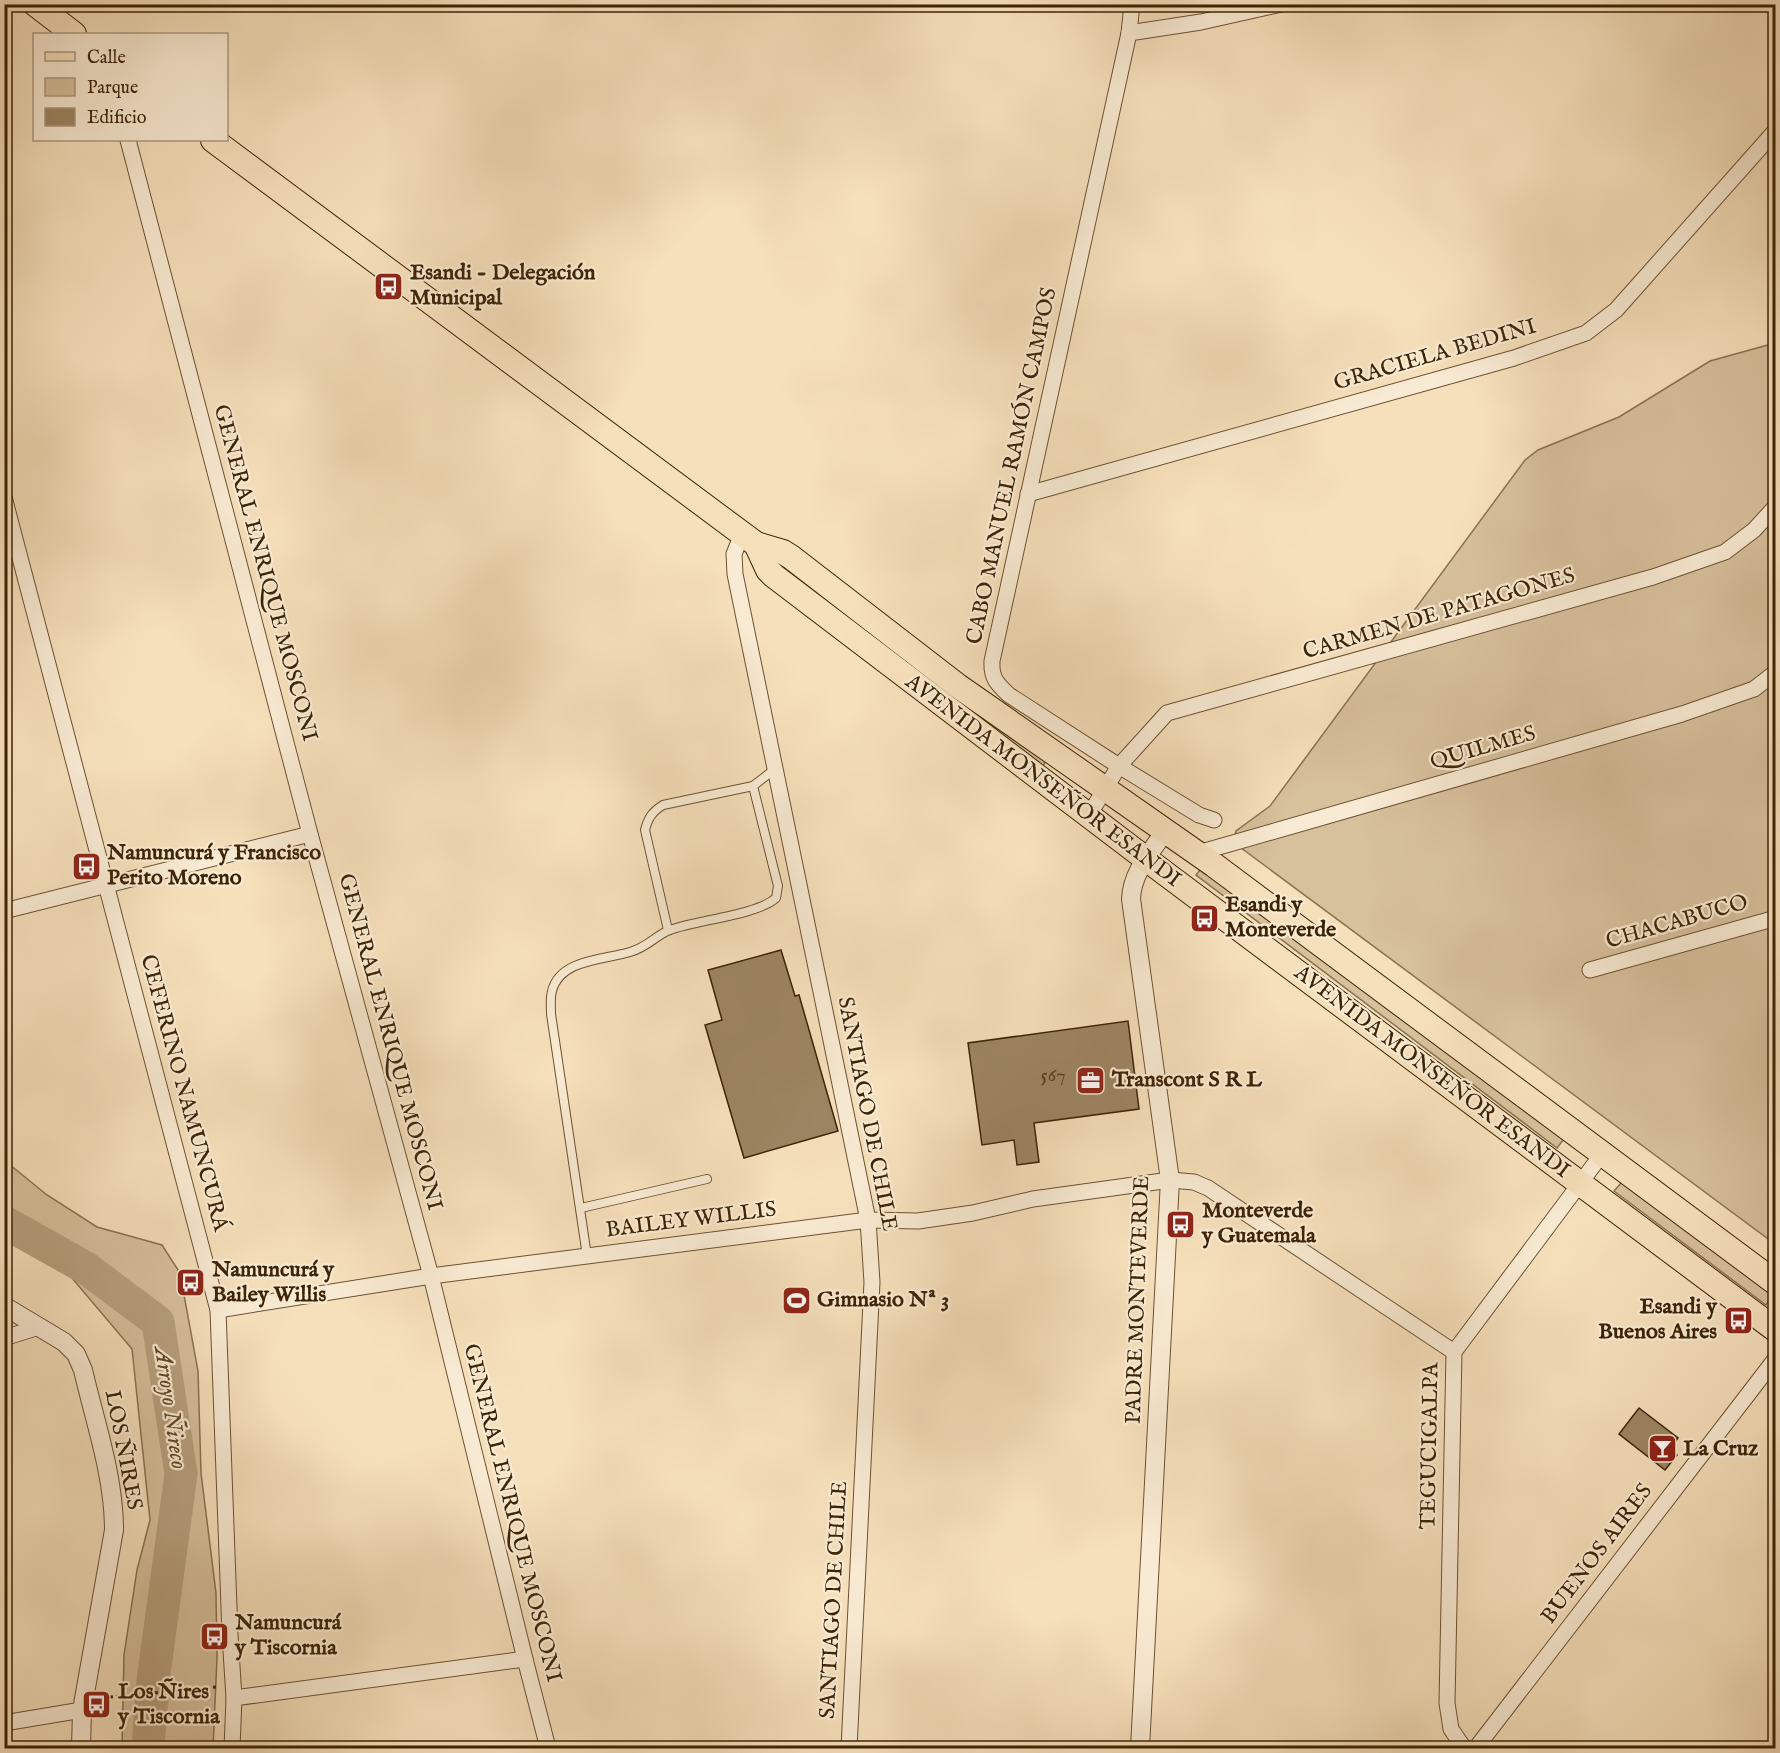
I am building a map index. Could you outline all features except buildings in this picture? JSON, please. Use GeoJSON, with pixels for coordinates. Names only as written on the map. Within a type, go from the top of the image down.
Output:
{"type":"FeatureCollection","features":[{"type":"Feature","properties":{"kind":"main road"},"geometry":{"type":"LineString","coordinates":[[35,4],[73,33]]}},
{"type":"Feature","properties":{"kind":"main road","name":"AVENIDA MONSEÑOR ESANDI"},"geometry":{"type":"LineString","coordinates":[[214,141],[749,539],[791,557],[958,686],[1198,853],[1776,1283]]}},
{"type":"Feature","properties":{"kind":"main road","name":"AVENIDA MONSEÑOR ESANDI"},"geometry":{"type":"LineString","coordinates":[[749,539],[774,576],[1776,1330]]}},
{"type":"Feature","properties":{"kind":"street"},"geometry":{"type":"LineString","coordinates":[[4,8],[10,4]]}},
{"type":"Feature","properties":{"kind":"street","name":"CABO MANUEL RAMÓN CAMPOS"},"geometry":{"type":"LineString","coordinates":[[1132,4],[1129,33],[992,661],[993,678],[1009,695],[1119,766],[1199,814],[1214,820]]}},
{"type":"Feature","properties":{"kind":"street"},"geometry":{"type":"LineString","coordinates":[[1129,33],[1201,22],[1281,4]]}},
{"type":"Feature","properties":{"kind":"street","name":"GRACIELA BEDINI"},"geometry":{"type":"LineString","coordinates":[[1028,494],[1515,358],[1587,333],[1616,310],[1776,130]]}},
{"type":"Feature","properties":{"kind":"street","name":"GENERAL ENRIQUE MOSCONI"},"geometry":{"type":"LineString","coordinates":[[128,141],[310,834],[430,1276],[548,1749]]}},
{"type":"Feature","properties":{"kind":"street","name":"CEFERINO NAMUNCURÁ"},"geometry":{"type":"LineString","coordinates":[[4,497],[218,1310],[234,1698],[232,1749]]}},
{"type":"Feature","properties":{"kind":"street","name":"CARMEN DE PATAGONES"},"geometry":{"type":"LineString","coordinates":[[1089,815],[1119,766],[1167,713],[1653,577],[1725,552],[1754,530],[1776,506]]}},
{"type":"Feature","properties":{"kind":"street","name":"SANTIAGO DE CHILE"},"geometry":{"type":"LineString","coordinates":[[749,539],[735,548],[733,561],[868,1220],[872,1282],[849,1749]]}},
{"type":"Feature","properties":{"kind":"street","name":"QUILMES"},"geometry":{"type":"LineString","coordinates":[[1198,853],[1682,714],[1754,688],[1776,672]]}},
{"type":"Feature","properties":{"kind":"street","name":"PADRE MONTEVERDE"},"geometry":{"type":"LineString","coordinates":[[1140,1749],[1170,1180],[1131,886],[1146,858],[1166,830]]}},
{"type":"Feature","properties":{"kind":"street"},"geometry":{"type":"LineString","coordinates":[[4,911],[310,834]]}},
{"type":"Feature","properties":{"kind":"street","name":"CHACABUCO"},"geometry":{"type":"LineString","coordinates":[[1590,970],[1776,918]]}},
{"type":"Feature","properties":{"kind":"street","name":"TEGUCIGALPA"},"geometry":{"type":"LineString","coordinates":[[1464,1749],[1451,1729],[1447,1703],[1454,1352],[1602,1154]]}},
{"type":"Feature","properties":{"kind":"street","name":"BAILEY WILLIS"},"geometry":{"type":"LineString","coordinates":[[218,1310],[430,1276],[868,1220],[918,1221],[973,1213],[1033,1199],[1170,1180],[1194,1182],[1208,1188],[1454,1352]]}},
{"type":"Feature","properties":{"kind":"street","name":"LOS ÑIRES"},"geometry":{"type":"LineString","coordinates":[[4,1306],[64,1342],[76,1354],[88,1392],[114,1510],[114,1530],[82,1710],[81,1749]]}},
{"type":"Feature","properties":{"kind":"street"},"geometry":{"type":"LineString","coordinates":[[4,1338],[39,1327]]}},
{"type":"Feature","properties":{"kind":"street","name":"BUENOS AIRES"},"geometry":{"type":"LineString","coordinates":[[1476,1749],[1776,1358]]}},
{"type":"Feature","properties":{"kind":"street"},"geometry":{"type":"LineString","coordinates":[[234,1698],[525,1659]]}},
{"type":"Feature","properties":{"kind":"street"},"geometry":{"type":"LineString","coordinates":[[4,1723],[82,1710]]}},
{"type":"Feature","properties":{"kind":"lane"},"geometry":{"type":"LineString","coordinates":[[668,930],[645,830],[647,819],[663,805],[753,786],[776,769]]}},
{"type":"Feature","properties":{"kind":"lane"},"geometry":{"type":"LineString","coordinates":[[587,1256],[582,1208],[551,1014],[551,993],[556,980],[566,970],[581,963],[632,952],[649,944],[668,930],[762,907],[776,898],[778,886],[753,786]]}},
{"type":"Feature","properties":{"kind":"lane"},"geometry":{"type":"LineString","coordinates":[[582,1208],[707,1179]]}},
{"type":"Feature","properties":{"kind":"path"},"geometry":{"type":"LineString","coordinates":[[120,1696],[204,1688]]}},
{"type":"Feature","properties":{"kind":"green space"},"geometry":{"type":"Polygon","coordinates":[[[1775,343],[1775,1244],[1233,842],[1236,831],[1270,806],[1525,460],[1538,450],[1619,417],[1710,361],[1775,343]]]}},
{"type":"Feature","properties":{"kind":"green space"},"geometry":{"type":"Polygon","coordinates":[[[788,567],[1046,761],[1042,767],[784,571],[788,567]]]}},
{"type":"Feature","properties":{"kind":"green space"},"geometry":{"type":"Polygon","coordinates":[[[1203,866],[1564,1139],[1557,1148],[1196,875],[1203,866]]]}},
{"type":"Feature","properties":{"kind":"green space"},"geometry":{"type":"Polygon","coordinates":[[[4,1160],[47,1195],[97,1227],[162,1245],[180,1273],[198,1371],[201,1473],[216,1593],[217,1658],[213,1748],[122,1748],[124,1655],[137,1570],[150,1520],[132,1349],[72,1278],[5,1222],[4,1160]]]}},
{"type":"Feature","properties":{"kind":"green space"},"geometry":{"type":"Polygon","coordinates":[[[1622,1182],[1773,1295],[1766,1305],[1614,1191],[1622,1182]]]}},
{"type":"Feature","properties":{"kind":"waterway","name":"Arroyo Ñireco"},"geometry":{"type":"LineString","coordinates":[[4,1222],[86,1268],[158,1322],[181,1474],[153,1681],[148,1748]]}},
{"type":"Feature","properties":{"kind":"place","name":"Esandi - Delegación Municipal"},"geometry":{"type":"Point","coordinates":[389,286]}},
{"type":"Feature","properties":{"kind":"place","name":"Namuncurá y Francisco Perito Moreno"},"geometry":{"type":"Point","coordinates":[86,866]}},
{"type":"Feature","properties":{"kind":"place","name":"Esandi y Monteverde"},"geometry":{"type":"Point","coordinates":[1204,918]}},
{"type":"Feature","properties":{"kind":"place","name":"Transcont S R L"},"geometry":{"type":"Point","coordinates":[1091,1080]}},
{"type":"Feature","properties":{"kind":"place","name":"Monteverde y Guatemala"},"geometry":{"type":"Point","coordinates":[1181,1224]}},
{"type":"Feature","properties":{"kind":"place","name":"Namuncurá y Bailey Willis"},"geometry":{"type":"Point","coordinates":[191,1283]}},
{"type":"Feature","properties":{"kind":"place","name":"Gimnasio Nª 3"},"geometry":{"type":"Point","coordinates":[796,1300]}},
{"type":"Feature","properties":{"kind":"place","name":"Esandi y Buenos Aires"},"geometry":{"type":"Point","coordinates":[1738,1320]}},
{"type":"Feature","properties":{"kind":"place","name":"La Cruz"},"geometry":{"type":"Point","coordinates":[1662,1449]}},
{"type":"Feature","properties":{"kind":"place","name":"Namuncurá y Tiscornia"},"geometry":{"type":"Point","coordinates":[214,1636]}},
{"type":"Feature","properties":{"kind":"place","name":"Los Ñires y Tiscornia"},"geometry":{"type":"Point","coordinates":[97,1705]}}]}
